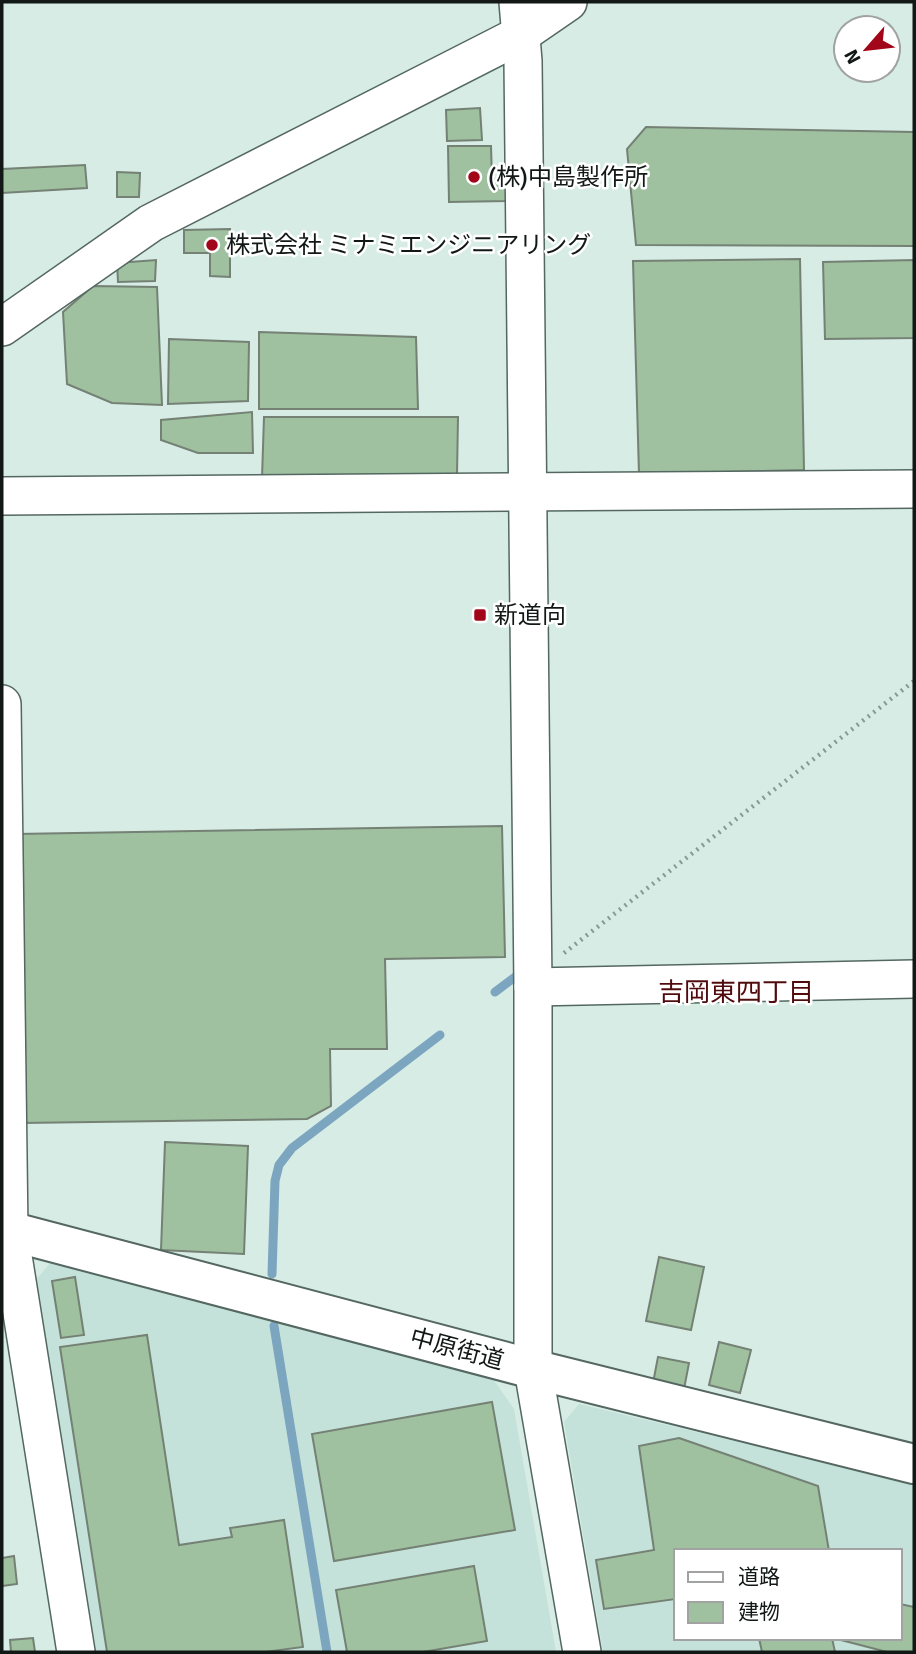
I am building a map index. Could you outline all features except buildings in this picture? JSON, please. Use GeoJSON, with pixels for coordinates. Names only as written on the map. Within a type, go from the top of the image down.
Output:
{"type":"FeatureCollection","features":[{"type":"Feature","properties":{"kind":"main road","name":"中原街道"},"geometry":{"type":"LineString","coordinates":[[6,1230],[533,1369],[914,1464]]}},
{"type":"Feature","properties":{"kind":"street"},"geometry":{"type":"LineString","coordinates":[[2,327],[151,222],[519,18],[568,2]]}},
{"type":"Feature","properties":{"kind":"street"},"geometry":{"type":"LineString","coordinates":[[519,18],[523,61],[529,493],[533,1369],[582,1652]]}},
{"type":"Feature","properties":{"kind":"street"},"geometry":{"type":"LineString","coordinates":[[2,496],[914,489]]}},
{"type":"Feature","properties":{"kind":"street"},"geometry":{"type":"LineString","coordinates":[[2,704],[6,1230],[76,1652]]}},
{"type":"Feature","properties":{"kind":"street"},"geometry":{"type":"LineString","coordinates":[[533,982],[914,979]]}},
{"type":"Feature","properties":{"kind":"path"},"geometry":{"type":"LineString","coordinates":[[533,982],[914,681]]}},
{"type":"Feature","properties":{"kind":"shaded area"},"geometry":{"type":"Polygon","coordinates":[[[51,1262],[490,1375],[514,1409],[556,1652],[90,1652],[30,1287],[51,1262]]]}},
{"type":"Feature","properties":{"kind":"shaded area"},"geometry":{"type":"Polygon","coordinates":[[[579,1404],[914,1484],[914,1652],[603,1652],[564,1422],[579,1404]]]}},
{"type":"Feature","properties":{"kind":"waterway"},"geometry":{"type":"LineString","coordinates":[[495,992],[515,977]]}},
{"type":"Feature","properties":{"kind":"waterway"},"geometry":{"type":"LineString","coordinates":[[272,1274],[275,1181],[279,1165],[292,1148],[440,1035]]}},
{"type":"Feature","properties":{"kind":"waterway"},"geometry":{"type":"LineString","coordinates":[[274,1326],[327,1652]]}},
{"type":"Feature","properties":{"kind":"place","name":"(株)中島製作所"},"geometry":{"type":"Point","coordinates":[474,177]}},
{"type":"Feature","properties":{"kind":"place","name":"株式会社 ミナミエンジニアリング"},"geometry":{"type":"Point","coordinates":[212,245]}},
{"type":"Feature","properties":{"kind":"place","name":"新道向"},"geometry":{"type":"Point","coordinates":[480,615]}},
{"type":"Feature","properties":{"kind":"district","name":"吉岡東四丁目"},"geometry":{"type":"Point","coordinates":[736,992]}}]}
